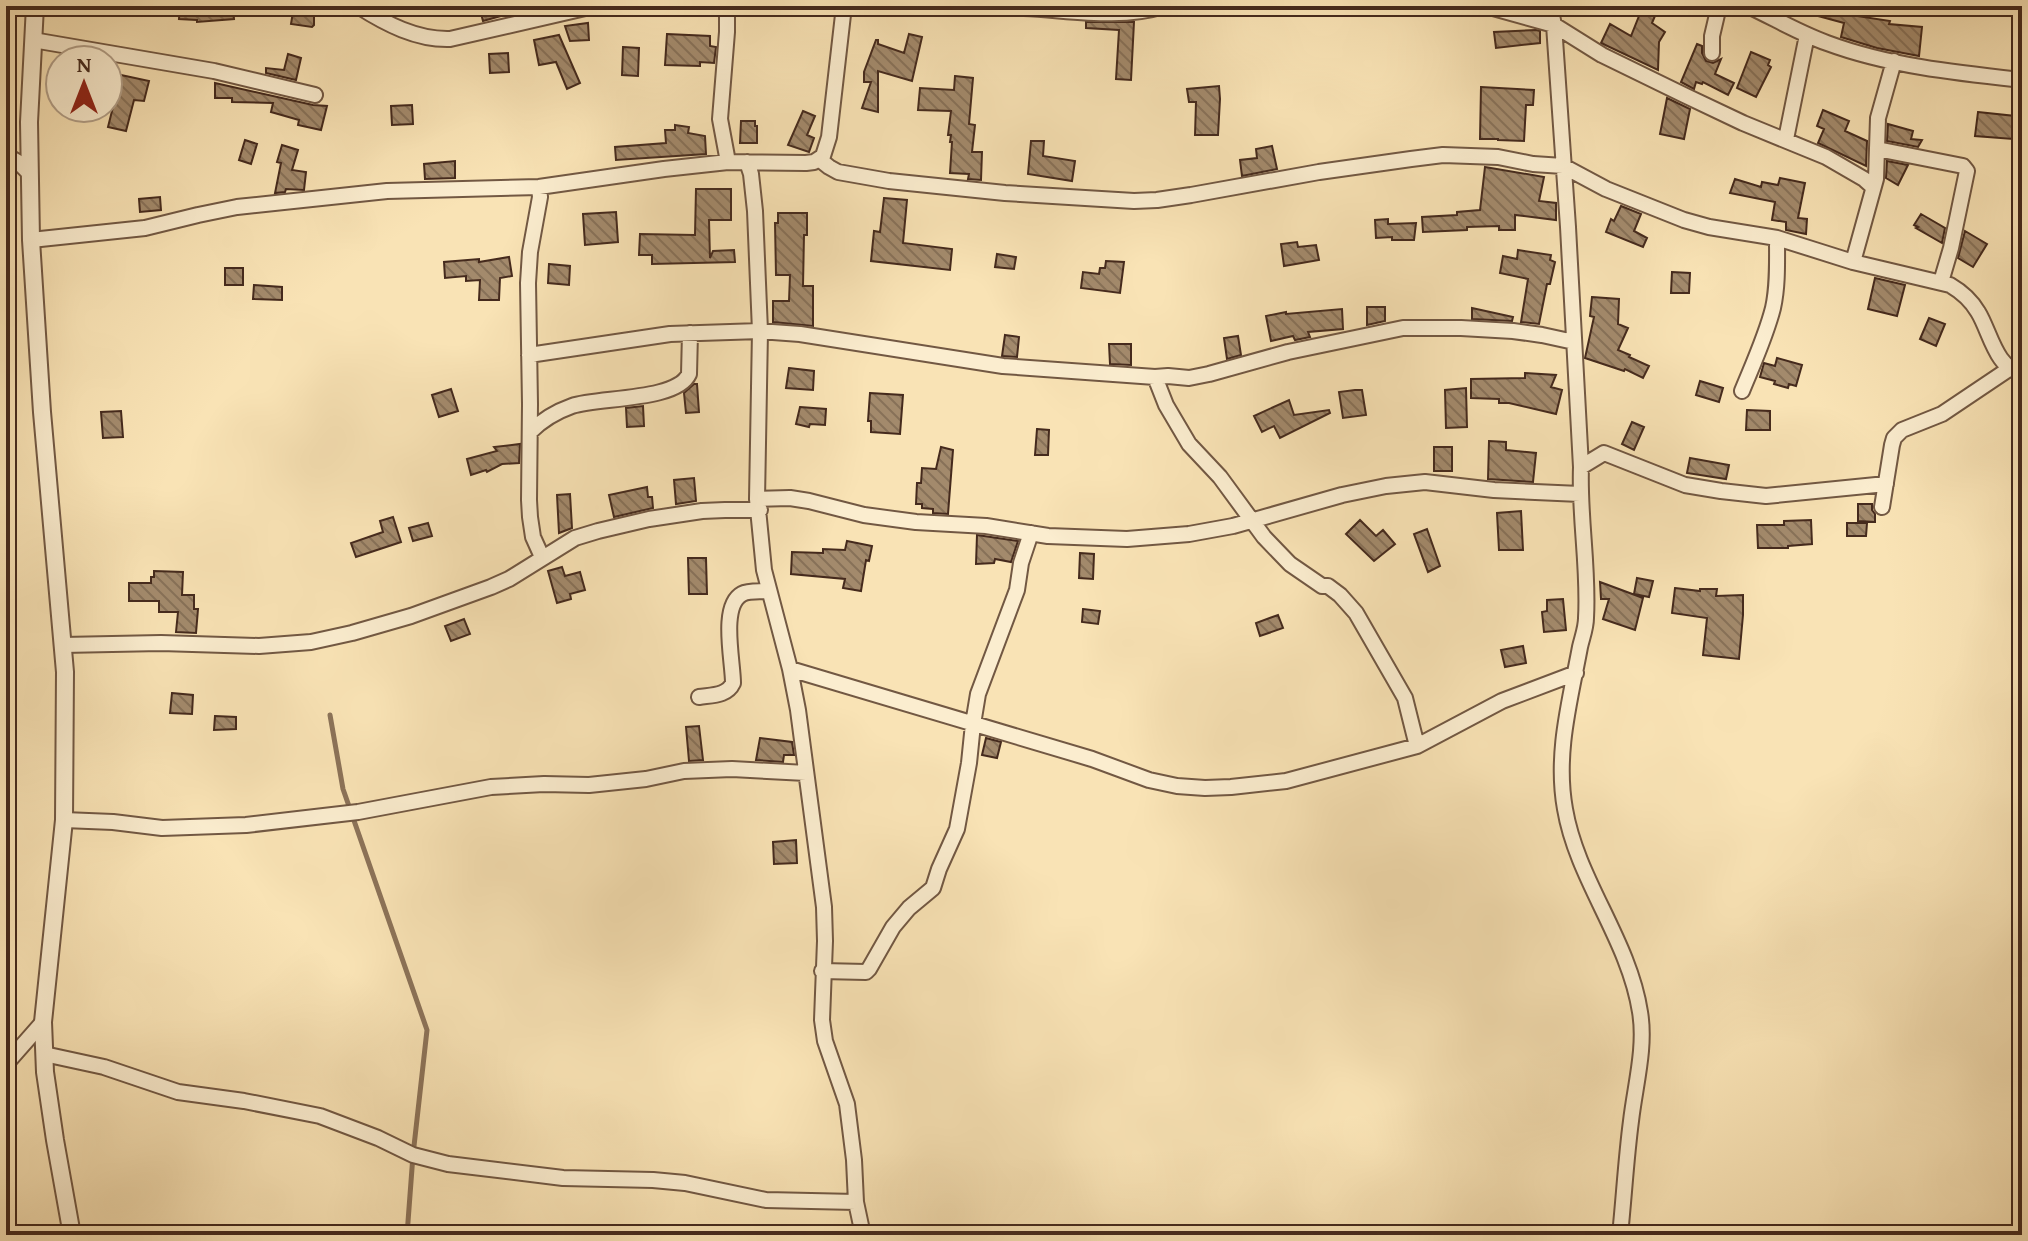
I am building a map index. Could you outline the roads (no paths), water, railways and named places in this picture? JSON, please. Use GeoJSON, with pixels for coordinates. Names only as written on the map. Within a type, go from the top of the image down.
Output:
{"type":"FeatureCollection","features":[{"type":"Feature","properties":{"kind":"street"},"geometry":{"type":"LineString","coordinates":[[35,6],[29,173],[31,240],[42,412],[65,672],[64,820],[43,1022],[55,1140],[72,1235]]}},
{"type":"Feature","properties":{"kind":"street"},"geometry":{"type":"LineString","coordinates":[[358,6],[417,36],[433,40],[450,39],[594,6]]}},
{"type":"Feature","properties":{"kind":"street"},"geometry":{"type":"LineString","coordinates":[[727,6],[720,119],[728,162]]}},
{"type":"Feature","properties":{"kind":"street"},"geometry":{"type":"LineString","coordinates":[[31,240],[137,229],[237,207],[387,191],[539,187],[728,162],[793,164],[819,159],[823,156],[829,137],[844,8],[827,6]]}},
{"type":"Feature","properties":{"kind":"street"},"geometry":{"type":"LineString","coordinates":[[883,6],[1113,13],[1164,6]]}},
{"type":"Feature","properties":{"kind":"street"},"geometry":{"type":"LineString","coordinates":[[1486,6],[1554,25],[1602,55],[1743,123],[1826,157],[1873,187]]}},
{"type":"Feature","properties":{"kind":"street"},"geometry":{"type":"LineString","coordinates":[[1712,53],[1712,36],[1719,6]]}},
{"type":"Feature","properties":{"kind":"street"},"geometry":{"type":"LineString","coordinates":[[1748,6],[1828,44],[1958,73],[2022,80]]}},
{"type":"Feature","properties":{"kind":"street"},"geometry":{"type":"LineString","coordinates":[[1550,7],[1554,25],[1574,342],[1587,620],[1562,747],[1565,810],[1577,853],[1622,955],[1640,1012],[1640,1050],[1620,1235]]}},
{"type":"Feature","properties":{"kind":"street"},"geometry":{"type":"LineString","coordinates":[[1786,139],[1807,35]]}},
{"type":"Feature","properties":{"kind":"street"},"geometry":{"type":"LineString","coordinates":[[33,40],[214,71],[315,95]]}},
{"type":"Feature","properties":{"kind":"street"},"geometry":{"type":"LineString","coordinates":[[1853,262],[1876,179],[1878,118],[1894,61]]}},
{"type":"Feature","properties":{"kind":"street"},"geometry":{"type":"LineString","coordinates":[[1877,149],[1963,166],[1967,171],[1941,282]]}},
{"type":"Feature","properties":{"kind":"street"},"geometry":{"type":"LineString","coordinates":[[6,155],[29,173]]}},
{"type":"Feature","properties":{"kind":"street"},"geometry":{"type":"LineString","coordinates":[[819,159],[838,172],[877,179],[1005,193],[1134,201],[1191,195],[1319,172],[1443,155],[1498,157],[1563,166],[1606,189],[1684,220],[1777,238],[1853,262],[1941,282],[1961,291],[1973,304],[1997,351],[2016,370],[1942,414],[1902,430],[1894,438],[1882,507]]}},
{"type":"Feature","properties":{"kind":"street"},"geometry":{"type":"LineString","coordinates":[[747,162],[755,211],[760,331],[759,505],[763,557],[768,591],[798,710],[824,907],[822,1020],[825,1041],[847,1104],[856,1202],[863,1235]]}},
{"type":"Feature","properties":{"kind":"street"},"geometry":{"type":"LineString","coordinates":[[539,187],[528,283],[530,517],[533,537],[542,557]]}},
{"type":"Feature","properties":{"kind":"street"},"geometry":{"type":"LineString","coordinates":[[1742,391],[1773,307],[1777,238]]}},
{"type":"Feature","properties":{"kind":"street"},"geometry":{"type":"LineString","coordinates":[[529,355],[690,333],[760,331],[800,334],[1003,366],[1189,378],[1288,352],[1403,328],[1513,331],[1574,342]]}},
{"type":"Feature","properties":{"kind":"street"},"geometry":{"type":"LineString","coordinates":[[530,432],[541,421],[570,407],[657,393],[680,384],[689,374],[690,333]]}},
{"type":"Feature","properties":{"kind":"street"},"geometry":{"type":"LineString","coordinates":[[1155,377],[1166,405],[1189,444],[1220,477],[1272,547],[1290,564],[1322,586],[1334,590],[1356,613],[1405,698],[1417,746]]}},
{"type":"Feature","properties":{"kind":"street"},"geometry":{"type":"LineString","coordinates":[[1578,437],[1604,453],[1685,485],[1731,493],[1766,496],[1886,484]]}},
{"type":"Feature","properties":{"kind":"street"},"geometry":{"type":"LineString","coordinates":[[1581,467],[1604,453]]}},
{"type":"Feature","properties":{"kind":"street"},"geometry":{"type":"LineString","coordinates":[[63,645],[161,643],[259,646],[311,642],[379,626],[509,579],[575,538],[598,531],[649,519],[790,498],[864,515],[916,522],[968,524],[1068,538],[1159,537],[1233,526],[1342,495],[1425,482],[1494,490],[1580,494]]}},
{"type":"Feature","properties":{"kind":"street"},"geometry":{"type":"LineString","coordinates":[[822,971],[866,972],[893,927],[909,908],[933,888],[957,829],[978,694],[1017,590],[1021,563],[1031,533]]}},
{"type":"Feature","properties":{"kind":"street"},"geometry":{"type":"LineString","coordinates":[[699,697],[722,694],[730,690],[733,683],[730,615],[735,601],[742,594],[768,591]]}},
{"type":"Feature","properties":{"kind":"street"},"geometry":{"type":"LineString","coordinates":[[790,669],[1092,759],[1149,780],[1205,788],[1286,781],[1417,746],[1502,701],[1576,673]]}},
{"type":"Feature","properties":{"kind":"street"},"geometry":{"type":"LineString","coordinates":[[64,820],[162,828],[246,825],[327,817],[491,787],[557,783],[589,785],[684,771],[806,773]]}},
{"type":"Feature","properties":{"kind":"street"},"geometry":{"type":"LineString","coordinates":[[6,1064],[43,1022]]}},
{"type":"Feature","properties":{"kind":"street"},"geometry":{"type":"LineString","coordinates":[[44,1054],[104,1067],[178,1092],[320,1116],[413,1155],[448,1164],[563,1178],[685,1183],[766,1200],[856,1202]]}},
{"type":"Feature","properties":{"kind":"waterway"},"geometry":{"type":"LineString","coordinates":[[330,715],[343,789],[427,1030],[407,1235]]}}]}
